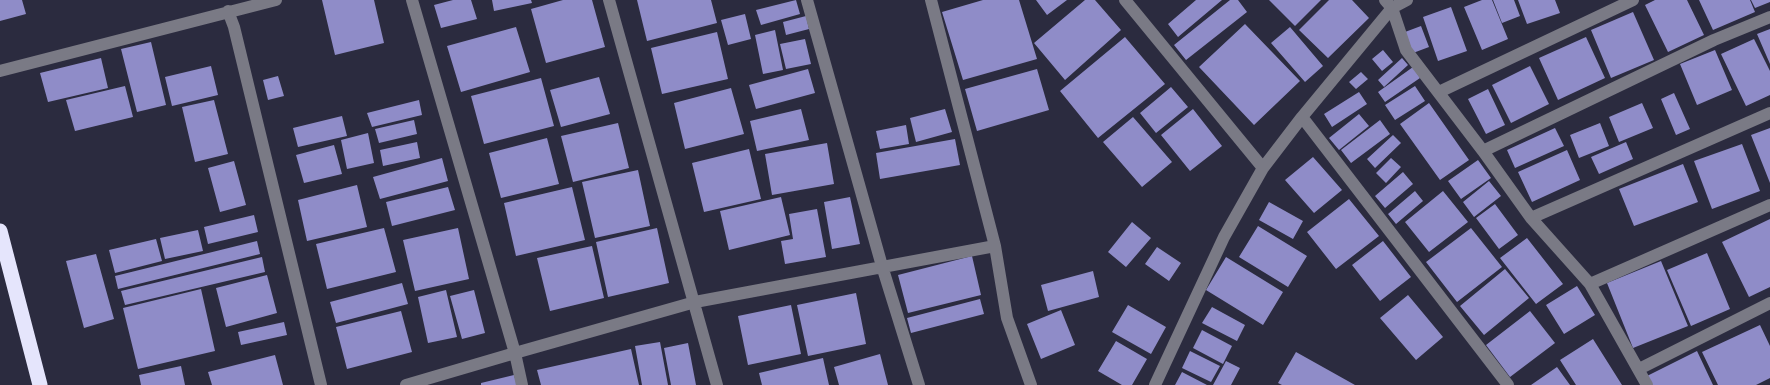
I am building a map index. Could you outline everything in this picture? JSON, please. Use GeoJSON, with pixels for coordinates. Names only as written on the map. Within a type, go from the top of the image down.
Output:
{"type":"FeatureCollection","features":[{"type":"Feature","properties":{"kind":"highway"},"geometry":{"type":"LineString","coordinates":[[0,231],[40,385]]}},
{"type":"Feature","properties":{"kind":"street"},"geometry":{"type":"LineString","coordinates":[[0,70],[276,0]]}},
{"type":"Feature","properties":{"kind":"street"},"geometry":{"type":"LineString","coordinates":[[412,0],[515,353],[522,385]]}},
{"type":"Feature","properties":{"kind":"street"},"geometry":{"type":"LineString","coordinates":[[609,0],[695,302],[716,385]]}},
{"type":"Feature","properties":{"kind":"street"},"geometry":{"type":"LineString","coordinates":[[807,0],[882,266],[919,385]]}},
{"type":"Feature","properties":{"kind":"street"},"geometry":{"type":"LineString","coordinates":[[931,0],[995,246],[1007,318],[1031,385]]}},
{"type":"Feature","properties":{"kind":"street"},"geometry":{"type":"LineString","coordinates":[[1125,0],[1263,168]]}},
{"type":"Feature","properties":{"kind":"street"},"geometry":{"type":"LineString","coordinates":[[1155,385],[1224,238],[1263,168],[1388,4],[1407,0]]}},
{"type":"Feature","properties":{"kind":"street"},"geometry":{"type":"LineString","coordinates":[[1439,92],[1633,0]]}},
{"type":"Feature","properties":{"kind":"street"},"geometry":{"type":"LineString","coordinates":[[1388,4],[1406,50],[1531,218],[1590,284],[1647,385]]}},
{"type":"Feature","properties":{"kind":"street"},"geometry":{"type":"LineString","coordinates":[[228,12],[234,27],[321,385]]}},
{"type":"Feature","properties":{"kind":"street"},"geometry":{"type":"LineString","coordinates":[[1483,151],[1714,40],[1770,17]]}},
{"type":"Feature","properties":{"kind":"street"},"geometry":{"type":"LineString","coordinates":[[1531,218],[1770,113]]}},
{"type":"Feature","properties":{"kind":"street"},"geometry":{"type":"LineString","coordinates":[[1302,117],[1508,385]]}},
{"type":"Feature","properties":{"kind":"street"},"geometry":{"type":"LineString","coordinates":[[1590,284],[1770,205]]}},
{"type":"Feature","properties":{"kind":"street"},"geometry":{"type":"LineString","coordinates":[[406,385],[695,302],[995,246]]}},
{"type":"Feature","properties":{"kind":"street"},"geometry":{"type":"LineString","coordinates":[[1639,369],[1770,303]]}},
{"type":"Feature","properties":{"kind":"building"},"geometry":{"type":"Polygon","coordinates":[[[0,0],[22,0],[26,14],[0,21],[0,0]]]}},
{"type":"Feature","properties":{"kind":"building"},"geometry":{"type":"Polygon","coordinates":[[[322,0],[374,0],[384,43],[335,55],[322,0]]]}},
{"type":"Feature","properties":{"kind":"building"},"geometry":{"type":"Polygon","coordinates":[[[453,0],[471,0],[477,19],[441,28],[434,5],[453,0]]]}},
{"type":"Feature","properties":{"kind":"building"},"geometry":{"type":"Polygon","coordinates":[[[492,0],[531,0],[532,3],[494,11],[492,0]]]}},
{"type":"Feature","properties":{"kind":"building"},"geometry":{"type":"Polygon","coordinates":[[[563,0],[592,0],[605,47],[546,63],[531,9],[563,0]]]}},
{"type":"Feature","properties":{"kind":"building"},"geometry":{"type":"Polygon","coordinates":[[[637,0],[711,0],[717,23],[647,41],[637,0]]]}},
{"type":"Feature","properties":{"kind":"building"},"geometry":{"type":"Polygon","coordinates":[[[796,0],[800,14],[761,25],[756,10],[796,0]]]}},
{"type":"Feature","properties":{"kind":"building"},"geometry":{"type":"Polygon","coordinates":[[[983,0],[1019,0],[1037,59],[963,80],[942,12],[983,0]]]}},
{"type":"Feature","properties":{"kind":"building"},"geometry":{"type":"Polygon","coordinates":[[[1036,0],[1067,0],[1047,15],[1036,0]]]}},
{"type":"Feature","properties":{"kind":"building"},"geometry":{"type":"Polygon","coordinates":[[[1085,0],[1095,0],[1121,30],[1065,80],[1034,43],[1085,0]]]}},
{"type":"Feature","properties":{"kind":"building"},"geometry":{"type":"Polygon","coordinates":[[[1196,0],[1222,0],[1178,37],[1168,24],[1196,0]]]}},
{"type":"Feature","properties":{"kind":"building"},"geometry":{"type":"Polygon","coordinates":[[[1230,0],[1238,0],[1247,12],[1186,60],[1174,45],[1230,0]]]}},
{"type":"Feature","properties":{"kind":"building"},"geometry":{"type":"Polygon","coordinates":[[[1269,0],[1321,0],[1295,26],[1269,0]]]}},
{"type":"Feature","properties":{"kind":"building"},"geometry":{"type":"Polygon","coordinates":[[[1329,0],[1352,0],[1369,18],[1328,58],[1299,30],[1329,0]]]}},
{"type":"Feature","properties":{"kind":"building"},"geometry":{"type":"Polygon","coordinates":[[[1482,0],[1492,0],[1508,39],[1482,50],[1464,7],[1482,0]]]}},
{"type":"Feature","properties":{"kind":"building"},"geometry":{"type":"Polygon","coordinates":[[[1493,0],[1514,0],[1520,16],[1502,23],[1493,0]]]}},
{"type":"Feature","properties":{"kind":"building"},"geometry":{"type":"Polygon","coordinates":[[[1518,0],[1555,0],[1560,13],[1527,24],[1518,0]]]}},
{"type":"Feature","properties":{"kind":"building"},"geometry":{"type":"Polygon","coordinates":[[[1655,0],[1687,0],[1704,35],[1668,52],[1645,5],[1655,0]]]}},
{"type":"Feature","properties":{"kind":"building"},"geometry":{"type":"Polygon","coordinates":[[[1699,0],[1750,0],[1755,12],[1713,30],[1699,0]]]}},
{"type":"Feature","properties":{"kind":"building"},"geometry":{"type":"Polygon","coordinates":[[[1751,0],[1770,0],[1770,2],[1755,8],[1751,0]]]}},
{"type":"Feature","properties":{"kind":"building"},"geometry":{"type":"Polygon","coordinates":[[[1451,7],[1467,51],[1438,61],[1423,17],[1451,7]]]}},
{"type":"Feature","properties":{"kind":"building"},"geometry":{"type":"Polygon","coordinates":[[[1633,12],[1654,60],[1611,78],[1591,30],[1633,12]]]}},
{"type":"Feature","properties":{"kind":"building"},"geometry":{"type":"Polygon","coordinates":[[[745,14],[751,39],[728,45],[721,20],[745,14]]]}},
{"type":"Feature","properties":{"kind":"building"},"geometry":{"type":"Polygon","coordinates":[[[806,16],[809,29],[786,35],[783,22],[806,16]]]}},
{"type":"Feature","properties":{"kind":"building"},"geometry":{"type":"Polygon","coordinates":[[[1245,24],[1300,81],[1254,125],[1199,67],[1245,24]]]}},
{"type":"Feature","properties":{"kind":"building"},"geometry":{"type":"Polygon","coordinates":[[[1421,26],[1429,47],[1413,53],[1405,32],[1421,26]]]}},
{"type":"Feature","properties":{"kind":"building"},"geometry":{"type":"Polygon","coordinates":[[[516,27],[530,72],[461,92],[447,46],[516,27]]]}},
{"type":"Feature","properties":{"kind":"building"},"geometry":{"type":"Polygon","coordinates":[[[1290,27],[1323,66],[1305,82],[1271,43],[1290,27]]]}},
{"type":"Feature","properties":{"kind":"building"},"geometry":{"type":"Polygon","coordinates":[[[1770,29],[1770,64],[1757,34],[1770,29]]]}},
{"type":"Feature","properties":{"kind":"building"},"geometry":{"type":"Polygon","coordinates":[[[775,30],[783,70],[763,74],[755,35],[775,30]]]}},
{"type":"Feature","properties":{"kind":"building"},"geometry":{"type":"Polygon","coordinates":[[[717,32],[728,79],[662,94],[651,48],[717,32]]]}},
{"type":"Feature","properties":{"kind":"building"},"geometry":{"type":"Polygon","coordinates":[[[1125,37],[1165,84],[1098,138],[1060,91],[1125,37]]]}},
{"type":"Feature","properties":{"kind":"building"},"geometry":{"type":"Polygon","coordinates":[[[1586,37],[1605,78],[1558,100],[1539,58],[1586,37]]]}},
{"type":"Feature","properties":{"kind":"building"},"geometry":{"type":"Polygon","coordinates":[[[805,39],[811,64],[786,69],[780,44],[805,39]]]}},
{"type":"Feature","properties":{"kind":"building"},"geometry":{"type":"Polygon","coordinates":[[[1754,39],[1770,71],[1770,95],[1746,106],[1721,54],[1754,39]]]}},
{"type":"Feature","properties":{"kind":"building"},"geometry":{"type":"Polygon","coordinates":[[[151,42],[166,105],[137,112],[121,49],[151,42]]]}},
{"type":"Feature","properties":{"kind":"building"},"geometry":{"type":"Polygon","coordinates":[[[1383,50],[1393,62],[1382,71],[1372,59],[1383,50]]]}},
{"type":"Feature","properties":{"kind":"building"},"geometry":{"type":"Polygon","coordinates":[[[1715,50],[1732,90],[1697,105],[1680,64],[1715,50]]]}},
{"type":"Feature","properties":{"kind":"building"},"geometry":{"type":"Polygon","coordinates":[[[101,58],[108,88],[48,102],[40,73],[101,58]]]}},
{"type":"Feature","properties":{"kind":"building"},"geometry":{"type":"Polygon","coordinates":[[[1402,58],[1408,65],[1384,87],[1378,80],[1402,58]]]}},
{"type":"Feature","properties":{"kind":"building"},"geometry":{"type":"Polygon","coordinates":[[[211,66],[218,95],[172,106],[165,77],[211,66]]]}},
{"type":"Feature","properties":{"kind":"building"},"geometry":{"type":"Polygon","coordinates":[[[1530,66],[1549,104],[1511,123],[1492,85],[1530,66]]]}},
{"type":"Feature","properties":{"kind":"building"},"geometry":{"type":"Polygon","coordinates":[[[1413,67],[1420,78],[1385,102],[1378,92],[1413,67]]]}},
{"type":"Feature","properties":{"kind":"building"},"geometry":{"type":"Polygon","coordinates":[[[808,69],[815,93],[756,109],[749,85],[808,69]]]}},
{"type":"Feature","properties":{"kind":"building"},"geometry":{"type":"Polygon","coordinates":[[[1037,69],[1049,110],[977,131],[965,89],[1037,69]]]}},
{"type":"Feature","properties":{"kind":"building"},"geometry":{"type":"Polygon","coordinates":[[[1361,72],[1368,79],[1356,89],[1349,82],[1361,72]]]}},
{"type":"Feature","properties":{"kind":"building"},"geometry":{"type":"Polygon","coordinates":[[[278,76],[284,96],[268,100],[263,80],[278,76]]]}},
{"type":"Feature","properties":{"kind":"building"},"geometry":{"type":"Polygon","coordinates":[[[599,77],[610,114],[561,127],[550,90],[599,77]]]}},
{"type":"Feature","properties":{"kind":"building"},"geometry":{"type":"Polygon","coordinates":[[[541,78],[554,126],[484,144],[471,96],[541,78]]]}},
{"type":"Feature","properties":{"kind":"building"},"geometry":{"type":"Polygon","coordinates":[[[125,86],[133,117],[75,131],[66,100],[125,86]]]}},
{"type":"Feature","properties":{"kind":"building"},"geometry":{"type":"Polygon","coordinates":[[[1415,86],[1425,101],[1395,120],[1385,105],[1415,86]]]}},
{"type":"Feature","properties":{"kind":"building"},"geometry":{"type":"Polygon","coordinates":[[[1171,87],[1188,107],[1156,133],[1140,113],[1171,87]]]}},
{"type":"Feature","properties":{"kind":"building"},"geometry":{"type":"Polygon","coordinates":[[[731,88],[744,134],[685,149],[674,103],[731,88]]]}},
{"type":"Feature","properties":{"kind":"building"},"geometry":{"type":"Polygon","coordinates":[[[1488,89],[1505,125],[1486,134],[1468,99],[1488,89]]]}},
{"type":"Feature","properties":{"kind":"building"},"geometry":{"type":"Polygon","coordinates":[[[1359,92],[1367,104],[1332,127],[1324,114],[1359,92]]]}},
{"type":"Feature","properties":{"kind":"building"},"geometry":{"type":"Polygon","coordinates":[[[1674,93],[1690,129],[1676,135],[1661,99],[1674,93]]]}},
{"type":"Feature","properties":{"kind":"building"},"geometry":{"type":"Polygon","coordinates":[[[214,100],[228,154],[195,162],[182,107],[214,100]]]}},
{"type":"Feature","properties":{"kind":"building"},"geometry":{"type":"Polygon","coordinates":[[[419,100],[422,115],[372,127],[367,113],[419,100]]]}},
{"type":"Feature","properties":{"kind":"building"},"geometry":{"type":"Polygon","coordinates":[[[1429,103],[1469,160],[1440,180],[1400,124],[1429,103]]]}},
{"type":"Feature","properties":{"kind":"building"},"geometry":{"type":"Polygon","coordinates":[[[1642,103],[1653,128],[1619,142],[1609,117],[1642,103]]]}},
{"type":"Feature","properties":{"kind":"building"},"geometry":{"type":"Polygon","coordinates":[[[801,109],[809,140],[757,151],[750,121],[801,109]]]}},
{"type":"Feature","properties":{"kind":"building"},"geometry":{"type":"Polygon","coordinates":[[[945,109],[952,132],[916,142],[910,118],[945,109]]]}},
{"type":"Feature","properties":{"kind":"building"},"geometry":{"type":"Polygon","coordinates":[[[1193,109],[1222,146],[1190,171],[1161,135],[1193,109]]]}},
{"type":"Feature","properties":{"kind":"building"},"geometry":{"type":"Polygon","coordinates":[[[1359,114],[1369,126],[1339,150],[1329,138],[1359,114]]]}},
{"type":"Feature","properties":{"kind":"building"},"geometry":{"type":"Polygon","coordinates":[[[342,116],[347,136],[298,147],[293,128],[342,116]]]}},
{"type":"Feature","properties":{"kind":"building"},"geometry":{"type":"Polygon","coordinates":[[[1133,117],[1172,162],[1142,187],[1103,142],[1133,117]]]}},
{"type":"Feature","properties":{"kind":"building"},"geometry":{"type":"Polygon","coordinates":[[[414,120],[417,134],[379,143],[375,129],[414,120]]]}},
{"type":"Feature","properties":{"kind":"building"},"geometry":{"type":"Polygon","coordinates":[[[1380,120],[1390,134],[1351,163],[1341,150],[1380,120]]]}},
{"type":"Feature","properties":{"kind":"building"},"geometry":{"type":"Polygon","coordinates":[[[618,123],[629,168],[573,182],[561,136],[618,123]]]}},
{"type":"Feature","properties":{"kind":"building"},"geometry":{"type":"Polygon","coordinates":[[[1600,123],[1609,146],[1579,158],[1570,135],[1600,123]]]}},
{"type":"Feature","properties":{"kind":"building"},"geometry":{"type":"Polygon","coordinates":[[[906,125],[909,144],[880,149],[876,131],[906,125]]]}},
{"type":"Feature","properties":{"kind":"building"},"geometry":{"type":"Polygon","coordinates":[[[1555,128],[1564,146],[1515,168],[1507,150],[1555,128]]]}},
{"type":"Feature","properties":{"kind":"building"},"geometry":{"type":"Polygon","coordinates":[[[1770,128],[1770,183],[1751,135],[1770,128]]]}},
{"type":"Feature","properties":{"kind":"building"},"geometry":{"type":"Polygon","coordinates":[[[368,133],[374,163],[347,169],[341,140],[368,133]]]}},
{"type":"Feature","properties":{"kind":"building"},"geometry":{"type":"Polygon","coordinates":[[[1393,135],[1401,143],[1375,168],[1367,159],[1393,135]]]}},
{"type":"Feature","properties":{"kind":"building"},"geometry":{"type":"Polygon","coordinates":[[[547,138],[559,184],[501,198],[489,153],[547,138]]]}},
{"type":"Feature","properties":{"kind":"building"},"geometry":{"type":"Polygon","coordinates":[[[955,139],[960,165],[880,179],[876,153],[955,139]]]}},
{"type":"Feature","properties":{"kind":"building"},"geometry":{"type":"Polygon","coordinates":[[[417,142],[420,158],[383,166],[380,150],[417,142]]]}},
{"type":"Feature","properties":{"kind":"building"},"geometry":{"type":"Polygon","coordinates":[[[1626,142],[1633,159],[1599,174],[1591,157],[1626,142]]]}},
{"type":"Feature","properties":{"kind":"building"},"geometry":{"type":"Polygon","coordinates":[[[827,143],[834,184],[772,195],[765,154],[827,143]]]}},
{"type":"Feature","properties":{"kind":"building"},"geometry":{"type":"Polygon","coordinates":[[[1742,144],[1760,191],[1712,209],[1694,161],[1742,144]]]}},
{"type":"Feature","properties":{"kind":"building"},"geometry":{"type":"Polygon","coordinates":[[[334,145],[342,174],[304,183],[296,155],[334,145]]]}},
{"type":"Feature","properties":{"kind":"building"},"geometry":{"type":"Polygon","coordinates":[[[749,149],[761,199],[704,212],[692,163],[749,149]]]}},
{"type":"Feature","properties":{"kind":"building"},"geometry":{"type":"Polygon","coordinates":[[[1567,150],[1580,180],[1532,202],[1518,172],[1567,150]]]}},
{"type":"Feature","properties":{"kind":"building"},"geometry":{"type":"Polygon","coordinates":[[[1313,157],[1342,190],[1314,213],[1285,180],[1313,157]]]}},
{"type":"Feature","properties":{"kind":"building"},"geometry":{"type":"Polygon","coordinates":[[[442,158],[448,181],[380,199],[373,177],[442,158]]]}},
{"type":"Feature","properties":{"kind":"building"},"geometry":{"type":"Polygon","coordinates":[[[1391,158],[1401,167],[1386,183],[1376,173],[1391,158]]]}},
{"type":"Feature","properties":{"kind":"building"},"geometry":{"type":"Polygon","coordinates":[[[1478,160],[1491,178],[1461,199],[1448,181],[1478,160]]]}},
{"type":"Feature","properties":{"kind":"building"},"geometry":{"type":"Polygon","coordinates":[[[234,161],[246,205],[220,212],[208,168],[234,161]]]}},
{"type":"Feature","properties":{"kind":"building"},"geometry":{"type":"Polygon","coordinates":[[[1683,164],[1698,202],[1634,226],[1619,189],[1683,164]]]}},
{"type":"Feature","properties":{"kind":"building"},"geometry":{"type":"Polygon","coordinates":[[[638,170],[650,226],[595,238],[582,182],[638,170]]]}},
{"type":"Feature","properties":{"kind":"building"},"geometry":{"type":"Polygon","coordinates":[[[1403,172],[1413,184],[1385,208],[1375,196],[1403,172]]]}},
{"type":"Feature","properties":{"kind":"building"},"geometry":{"type":"Polygon","coordinates":[[[1489,181],[1501,196],[1474,217],[1463,202],[1489,181]]]}},
{"type":"Feature","properties":{"kind":"building"},"geometry":{"type":"Polygon","coordinates":[[[357,185],[367,227],[307,241],[298,200],[357,185]]]}},
{"type":"Feature","properties":{"kind":"building"},"geometry":{"type":"Polygon","coordinates":[[[448,187],[455,210],[392,226],[386,202],[448,187]]]}},
{"type":"Feature","properties":{"kind":"building"},"geometry":{"type":"Polygon","coordinates":[[[572,187],[585,240],[516,256],[504,203],[572,187]]]}},
{"type":"Feature","properties":{"kind":"building"},"geometry":{"type":"Polygon","coordinates":[[[1415,191],[1423,201],[1396,224],[1388,214],[1415,191]]]}},
{"type":"Feature","properties":{"kind":"building"},"geometry":{"type":"Polygon","coordinates":[[[1443,191],[1468,222],[1429,252],[1405,222],[1443,191]]]}},
{"type":"Feature","properties":{"kind":"building"},"geometry":{"type":"Polygon","coordinates":[[[781,197],[790,235],[729,250],[720,211],[781,197]]]}},
{"type":"Feature","properties":{"kind":"building"},"geometry":{"type":"Polygon","coordinates":[[[850,197],[860,244],[832,249],[824,202],[850,197]]]}},
{"type":"Feature","properties":{"kind":"building"},"geometry":{"type":"Polygon","coordinates":[[[1349,199],[1379,236],[1336,269],[1307,232],[1349,199]]]}},
{"type":"Feature","properties":{"kind":"building"},"geometry":{"type":"Polygon","coordinates":[[[1269,202],[1303,221],[1293,239],[1259,220],[1269,202]]]}},
{"type":"Feature","properties":{"kind":"building"},"geometry":{"type":"Polygon","coordinates":[[[1495,204],[1518,235],[1499,249],[1476,218],[1495,204]]]}},
{"type":"Feature","properties":{"kind":"building"},"geometry":{"type":"Polygon","coordinates":[[[817,209],[826,257],[785,264],[781,241],[793,239],[789,214],[817,209]]]}},
{"type":"Feature","properties":{"kind":"building"},"geometry":{"type":"Polygon","coordinates":[[[254,215],[258,232],[208,244],[204,227],[254,215]]]}},
{"type":"Feature","properties":{"kind":"building"},"geometry":{"type":"Polygon","coordinates":[[[1770,219],[1770,287],[1749,297],[1722,242],[1770,219]]]}},
{"type":"Feature","properties":{"kind":"building"},"geometry":{"type":"Polygon","coordinates":[[[1132,222],[1151,238],[1126,267],[1108,252],[1132,222]]]}},
{"type":"Feature","properties":{"kind":"building"},"geometry":{"type":"Polygon","coordinates":[[[1258,226],[1307,256],[1288,287],[1239,257],[1258,226]]]}},
{"type":"Feature","properties":{"kind":"building"},"geometry":{"type":"Polygon","coordinates":[[[384,228],[396,272],[327,289],[316,244],[384,228]]]}},
{"type":"Feature","properties":{"kind":"building"},"geometry":{"type":"Polygon","coordinates":[[[458,228],[469,279],[415,291],[403,240],[458,228]]]}},
{"type":"Feature","properties":{"kind":"building"},"geometry":{"type":"Polygon","coordinates":[[[657,228],[669,283],[608,297],[596,242],[657,228]]]}},
{"type":"Feature","properties":{"kind":"building"},"geometry":{"type":"Polygon","coordinates":[[[1471,228],[1502,267],[1457,302],[1426,262],[1471,228]]]}},
{"type":"Feature","properties":{"kind":"building"},"geometry":{"type":"Polygon","coordinates":[[[198,230],[203,251],[165,259],[160,238],[198,230]]]}},
{"type":"Feature","properties":{"kind":"building"},"geometry":{"type":"Polygon","coordinates":[[[1527,238],[1563,284],[1536,304],[1500,258],[1527,238]]]}},
{"type":"Feature","properties":{"kind":"building"},"geometry":{"type":"Polygon","coordinates":[[[156,239],[162,261],[115,273],[109,250],[156,239]]]}},
{"type":"Feature","properties":{"kind":"building"},"geometry":{"type":"Polygon","coordinates":[[[257,241],[260,254],[118,289],[115,276],[257,241]]]}},
{"type":"Feature","properties":{"kind":"building"},"geometry":{"type":"Polygon","coordinates":[[[1383,241],[1411,277],[1380,301],[1352,265],[1383,241]]]}},
{"type":"Feature","properties":{"kind":"building"},"geometry":{"type":"Polygon","coordinates":[[[592,246],[604,298],[550,311],[537,258],[592,246]]]}},
{"type":"Feature","properties":{"kind":"building"},"geometry":{"type":"Polygon","coordinates":[[[1157,247],[1181,263],[1169,281],[1145,264],[1157,247]]]}},
{"type":"Feature","properties":{"kind":"building"},"geometry":{"type":"Polygon","coordinates":[[[1707,253],[1730,309],[1691,326],[1667,270],[1707,253]]]}},
{"type":"Feature","properties":{"kind":"building"},"geometry":{"type":"Polygon","coordinates":[[[96,254],[114,319],[84,328],[66,261],[96,254]]]}},
{"type":"Feature","properties":{"kind":"building"},"geometry":{"type":"Polygon","coordinates":[[[972,256],[981,295],[908,313],[898,275],[972,256]]]}},
{"type":"Feature","properties":{"kind":"building"},"geometry":{"type":"Polygon","coordinates":[[[262,257],[265,272],[125,305],[121,291],[262,257]]]}},
{"type":"Feature","properties":{"kind":"building"},"geometry":{"type":"Polygon","coordinates":[[[1226,257],[1283,292],[1263,325],[1206,290],[1226,257]]]}},
{"type":"Feature","properties":{"kind":"building"},"geometry":{"type":"Polygon","coordinates":[[[1661,261],[1688,326],[1633,348],[1607,283],[1661,261]]]}},
{"type":"Feature","properties":{"kind":"building"},"geometry":{"type":"Polygon","coordinates":[[[1505,269],[1529,298],[1484,335],[1460,306],[1505,269]]]}},
{"type":"Feature","properties":{"kind":"building"},"geometry":{"type":"Polygon","coordinates":[[[1093,271],[1099,297],[1048,311],[1041,285],[1093,271]]]}},
{"type":"Feature","properties":{"kind":"building"},"geometry":{"type":"Polygon","coordinates":[[[267,275],[277,313],[226,327],[216,288],[267,275]]]}},
{"type":"Feature","properties":{"kind":"building"},"geometry":{"type":"Polygon","coordinates":[[[402,283],[408,304],[336,323],[330,302],[402,283]]]}},
{"type":"Feature","properties":{"kind":"building"},"geometry":{"type":"Polygon","coordinates":[[[1577,286],[1595,315],[1564,334],[1546,305],[1577,286]]]}},
{"type":"Feature","properties":{"kind":"building"},"geometry":{"type":"Polygon","coordinates":[[[201,289],[215,351],[138,369],[123,308],[201,289]]]}},
{"type":"Feature","properties":{"kind":"building"},"geometry":{"type":"Polygon","coordinates":[[[446,290],[457,337],[428,343],[418,297],[446,290]]]}},
{"type":"Feature","properties":{"kind":"building"},"geometry":{"type":"Polygon","coordinates":[[[474,290],[485,333],[462,339],[450,296],[474,290]]]}},
{"type":"Feature","properties":{"kind":"building"},"geometry":{"type":"Polygon","coordinates":[[[856,293],[866,344],[808,356],[797,305],[856,293]]]}},
{"type":"Feature","properties":{"kind":"building"},"geometry":{"type":"Polygon","coordinates":[[[1408,295],[1443,337],[1416,360],[1380,318],[1408,295]]]}},
{"type":"Feature","properties":{"kind":"building"},"geometry":{"type":"Polygon","coordinates":[[[980,299],[984,314],[911,333],[907,318],[980,299]]]}},
{"type":"Feature","properties":{"kind":"building"},"geometry":{"type":"Polygon","coordinates":[[[791,305],[801,354],[748,365],[738,316],[791,305]]]}},
{"type":"Feature","properties":{"kind":"building"},"geometry":{"type":"Polygon","coordinates":[[[1128,305],[1166,327],[1151,354],[1112,332],[1128,305]]]}},
{"type":"Feature","properties":{"kind":"building"},"geometry":{"type":"Polygon","coordinates":[[[1212,307],[1245,325],[1237,341],[1202,323],[1212,307]]]}},
{"type":"Feature","properties":{"kind":"building"},"geometry":{"type":"Polygon","coordinates":[[[1061,310],[1075,345],[1041,359],[1027,324],[1061,310]]]}},
{"type":"Feature","properties":{"kind":"building"},"geometry":{"type":"Polygon","coordinates":[[[401,311],[412,352],[347,369],[336,327],[401,311]]]}},
{"type":"Feature","properties":{"kind":"building"},"geometry":{"type":"Polygon","coordinates":[[[1530,311],[1555,343],[1510,377],[1486,345],[1530,311]]]}},
{"type":"Feature","properties":{"kind":"building"},"geometry":{"type":"Polygon","coordinates":[[[284,322],[287,335],[241,345],[238,332],[284,322]]]}},
{"type":"Feature","properties":{"kind":"building"},"geometry":{"type":"Polygon","coordinates":[[[1760,325],[1770,346],[1770,378],[1756,385],[1718,385],[1702,352],[1760,325]]]}},
{"type":"Feature","properties":{"kind":"building"},"geometry":{"type":"Polygon","coordinates":[[[1202,330],[1232,346],[1223,364],[1193,348],[1202,330]]]}},
{"type":"Feature","properties":{"kind":"building"},"geometry":{"type":"Polygon","coordinates":[[[1593,339],[1622,385],[1576,385],[1560,360],[1593,339]]]}},
{"type":"Feature","properties":{"kind":"building"},"geometry":{"type":"Polygon","coordinates":[[[1116,341],[1147,359],[1132,385],[1122,385],[1098,371],[1116,341]]]}},
{"type":"Feature","properties":{"kind":"building"},"geometry":{"type":"Polygon","coordinates":[[[660,342],[668,385],[642,385],[635,346],[660,342]]]}},
{"type":"Feature","properties":{"kind":"building"},"geometry":{"type":"Polygon","coordinates":[[[688,343],[696,385],[671,385],[664,348],[688,343]]]}},
{"type":"Feature","properties":{"kind":"building"},"geometry":{"type":"Polygon","coordinates":[[[631,349],[639,385],[541,385],[537,370],[631,349]]]}},
{"type":"Feature","properties":{"kind":"building"},"geometry":{"type":"Polygon","coordinates":[[[1190,351],[1220,366],[1211,382],[1182,368],[1190,351]]]}},
{"type":"Feature","properties":{"kind":"building"},"geometry":{"type":"Polygon","coordinates":[[[1697,351],[1713,385],[1651,385],[1647,376],[1697,351]]]}},
{"type":"Feature","properties":{"kind":"building"},"geometry":{"type":"Polygon","coordinates":[[[1296,352],[1355,385],[1282,385],[1278,383],[1296,352]]]}},
{"type":"Feature","properties":{"kind":"building"},"geometry":{"type":"Polygon","coordinates":[[[880,354],[888,385],[839,385],[834,367],[880,354]]]}},
{"type":"Feature","properties":{"kind":"building"},"geometry":{"type":"Polygon","coordinates":[[[275,355],[283,385],[212,385],[208,372],[275,355]]]}},
{"type":"Feature","properties":{"kind":"building"},"geometry":{"type":"Polygon","coordinates":[[[823,358],[829,385],[762,385],[759,373],[823,358]]]}},
{"type":"Feature","properties":{"kind":"building"},"geometry":{"type":"Polygon","coordinates":[[[1226,361],[1240,368],[1231,385],[1213,385],[1226,361]]]}},
{"type":"Feature","properties":{"kind":"building"},"geometry":{"type":"Polygon","coordinates":[[[181,366],[185,385],[141,385],[139,375],[181,366]]]}},
{"type":"Feature","properties":{"kind":"building"},"geometry":{"type":"Polygon","coordinates":[[[1557,367],[1570,385],[1531,385],[1557,367]]]}},
{"type":"Feature","properties":{"kind":"building"},"geometry":{"type":"Polygon","coordinates":[[[1182,372],[1207,385],[1175,385],[1182,372]]]}},
{"type":"Feature","properties":{"kind":"building"},"geometry":{"type":"Polygon","coordinates":[[[514,375],[517,385],[481,385],[481,383],[514,375]]]}}]}
